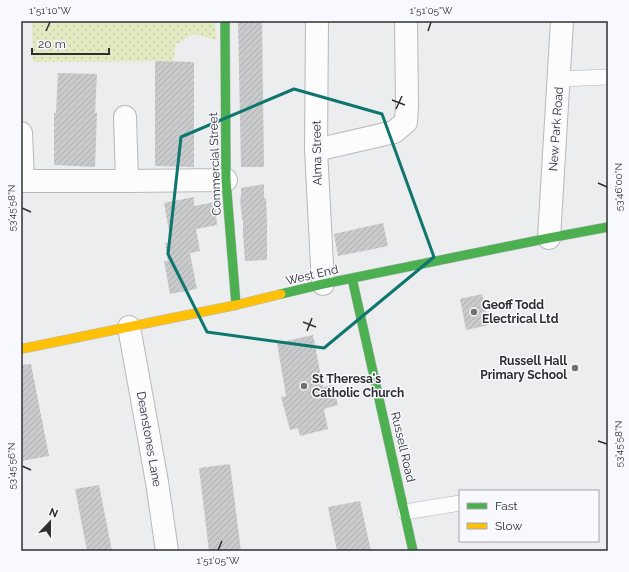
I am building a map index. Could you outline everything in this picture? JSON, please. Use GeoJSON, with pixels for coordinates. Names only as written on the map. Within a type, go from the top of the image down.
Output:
{"type":"FeatureCollection","features":[{"type":"Feature","properties":{"kind":"main road","name":"Commercial Street"},"geometry":{"type":"LineString","coordinates":[[225,21],[226,180],[236,305]]}},
{"type":"Feature","properties":{"kind":"main road","name":"West End"},"geometry":{"type":"LineString","coordinates":[[21,349],[236,305],[323,284],[608,227]]}},
{"type":"Feature","properties":{"kind":"main road","name":"Russell Road"},"geometry":{"type":"LineString","coordinates":[[352,278],[413,551]]}},
{"type":"Feature","properties":{"kind":"street","name":"Alma Street"},"geometry":{"type":"LineString","coordinates":[[317,21],[316,150],[323,284]]}},
{"type":"Feature","properties":{"kind":"street"},"geometry":{"type":"LineString","coordinates":[[316,150],[394,132],[406,122],[406,21]]}},
{"type":"Feature","properties":{"kind":"street","name":"New Park Road"},"geometry":{"type":"LineString","coordinates":[[549,238],[562,21]]}},
{"type":"Feature","properties":{"kind":"street"},"geometry":{"type":"LineString","coordinates":[[125,117],[127,181]]}},
{"type":"Feature","properties":{"kind":"street"},"geometry":{"type":"LineString","coordinates":[[21,133],[23,181],[226,180]]}},
{"type":"Feature","properties":{"kind":"street","name":"Deanstones Lane"},"geometry":{"type":"LineString","coordinates":[[129,327],[157,482],[166,551]]}},
{"type":"Feature","properties":{"kind":"lane"},"geometry":{"type":"LineString","coordinates":[[559,79],[608,77]]}},
{"type":"Feature","properties":{"kind":"lane"},"geometry":{"type":"LineString","coordinates":[[405,512],[459,503]]}},
{"type":"Feature","properties":{"kind":"highlighted area"},"geometry":{"type":"Polygon","coordinates":[[[294,89],[382,114],[434,257],[324,348],[207,332],[168,254],[181,137],[294,89]]]}},
{"type":"Feature","properties":{"kind":"green space"},"geometry":{"type":"Polygon","coordinates":[[[32,21],[214,21],[217,40],[193,34],[175,45],[174,61],[33,62],[32,21]]]}},
{"type":"Feature","properties":{"kind":"building"},"geometry":{"type":"Polygon","coordinates":[[[238,21],[262,21],[264,167],[241,167],[238,21]]]}},
{"type":"Feature","properties":{"kind":"building"},"geometry":{"type":"Polygon","coordinates":[[[155,61],[194,62],[194,167],[155,166],[155,61]]]}},
{"type":"Feature","properties":{"kind":"building"},"geometry":{"type":"Polygon","coordinates":[[[58,73],[97,74],[95,167],[54,165],[54,113],[56,113],[58,73]]]}},
{"type":"Feature","properties":{"kind":"building"},"geometry":{"type":"Polygon","coordinates":[[[264,184],[267,221],[267,260],[245,261],[243,220],[240,198],[241,188],[264,184]]]}},
{"type":"Feature","properties":{"kind":"building"},"geometry":{"type":"Polygon","coordinates":[[[194,197],[194,206],[215,202],[217,225],[196,229],[200,251],[190,253],[197,289],[170,294],[164,261],[168,261],[165,243],[171,242],[164,203],[194,197]]]}},
{"type":"Feature","properties":{"kind":"building"},"geometry":{"type":"Polygon","coordinates":[[[383,223],[388,246],[338,256],[334,234],[383,223]]]}},
{"type":"Feature","properties":{"kind":"building","name":"Geoff Todd Electrical Ltd"},"geometry":{"type":"Polygon","coordinates":[[[482,294],[489,325],[466,330],[460,299],[482,294]]]}},
{"type":"Feature","properties":{"kind":"building","name":"St Theresa's Catholic Church"},"geometry":{"type":"Polygon","coordinates":[[[313,335],[323,387],[333,385],[338,405],[324,409],[328,429],[300,436],[298,428],[290,430],[281,397],[286,396],[277,343],[313,335]]]}},
{"type":"Feature","properties":{"kind":"building"},"geometry":{"type":"Polygon","coordinates":[[[31,364],[49,456],[21,461],[21,365],[31,364]]]}},
{"type":"Feature","properties":{"kind":"building"},"geometry":{"type":"Polygon","coordinates":[[[230,464],[241,551],[209,551],[199,468],[230,464]]]}},
{"type":"Feature","properties":{"kind":"building"},"geometry":{"type":"Polygon","coordinates":[[[99,485],[112,551],[87,551],[75,489],[99,485]]]}},
{"type":"Feature","properties":{"kind":"building"},"geometry":{"type":"Polygon","coordinates":[[[360,501],[371,551],[337,551],[328,507],[360,501]]]}},
{"type":"Feature","properties":{"kind":"traffic: fast"},"geometry":{"type":"LineString","coordinates":[[225,21],[226,180],[236,305]]}},
{"type":"Feature","properties":{"kind":"traffic: fast"},"geometry":{"type":"LineString","coordinates":[[281,294],[323,284],[608,227]]}},
{"type":"Feature","properties":{"kind":"traffic: fast"},"geometry":{"type":"LineString","coordinates":[[352,278],[413,551]]}},
{"type":"Feature","properties":{"kind":"traffic: slow"},"geometry":{"type":"LineString","coordinates":[[21,349],[236,305],[281,294]]}},
{"type":"Feature","properties":{"kind":"place","name":"Geoff Todd Electrical Ltd"},"geometry":{"type":"Point","coordinates":[474,312]}},
{"type":"Feature","properties":{"kind":"place","name":"Russell Hall Primary School"},"geometry":{"type":"Point","coordinates":[575,368]}},
{"type":"Feature","properties":{"kind":"place","name":"St Theresa's Catholic Church"},"geometry":{"type":"Point","coordinates":[304,386]}}]}
